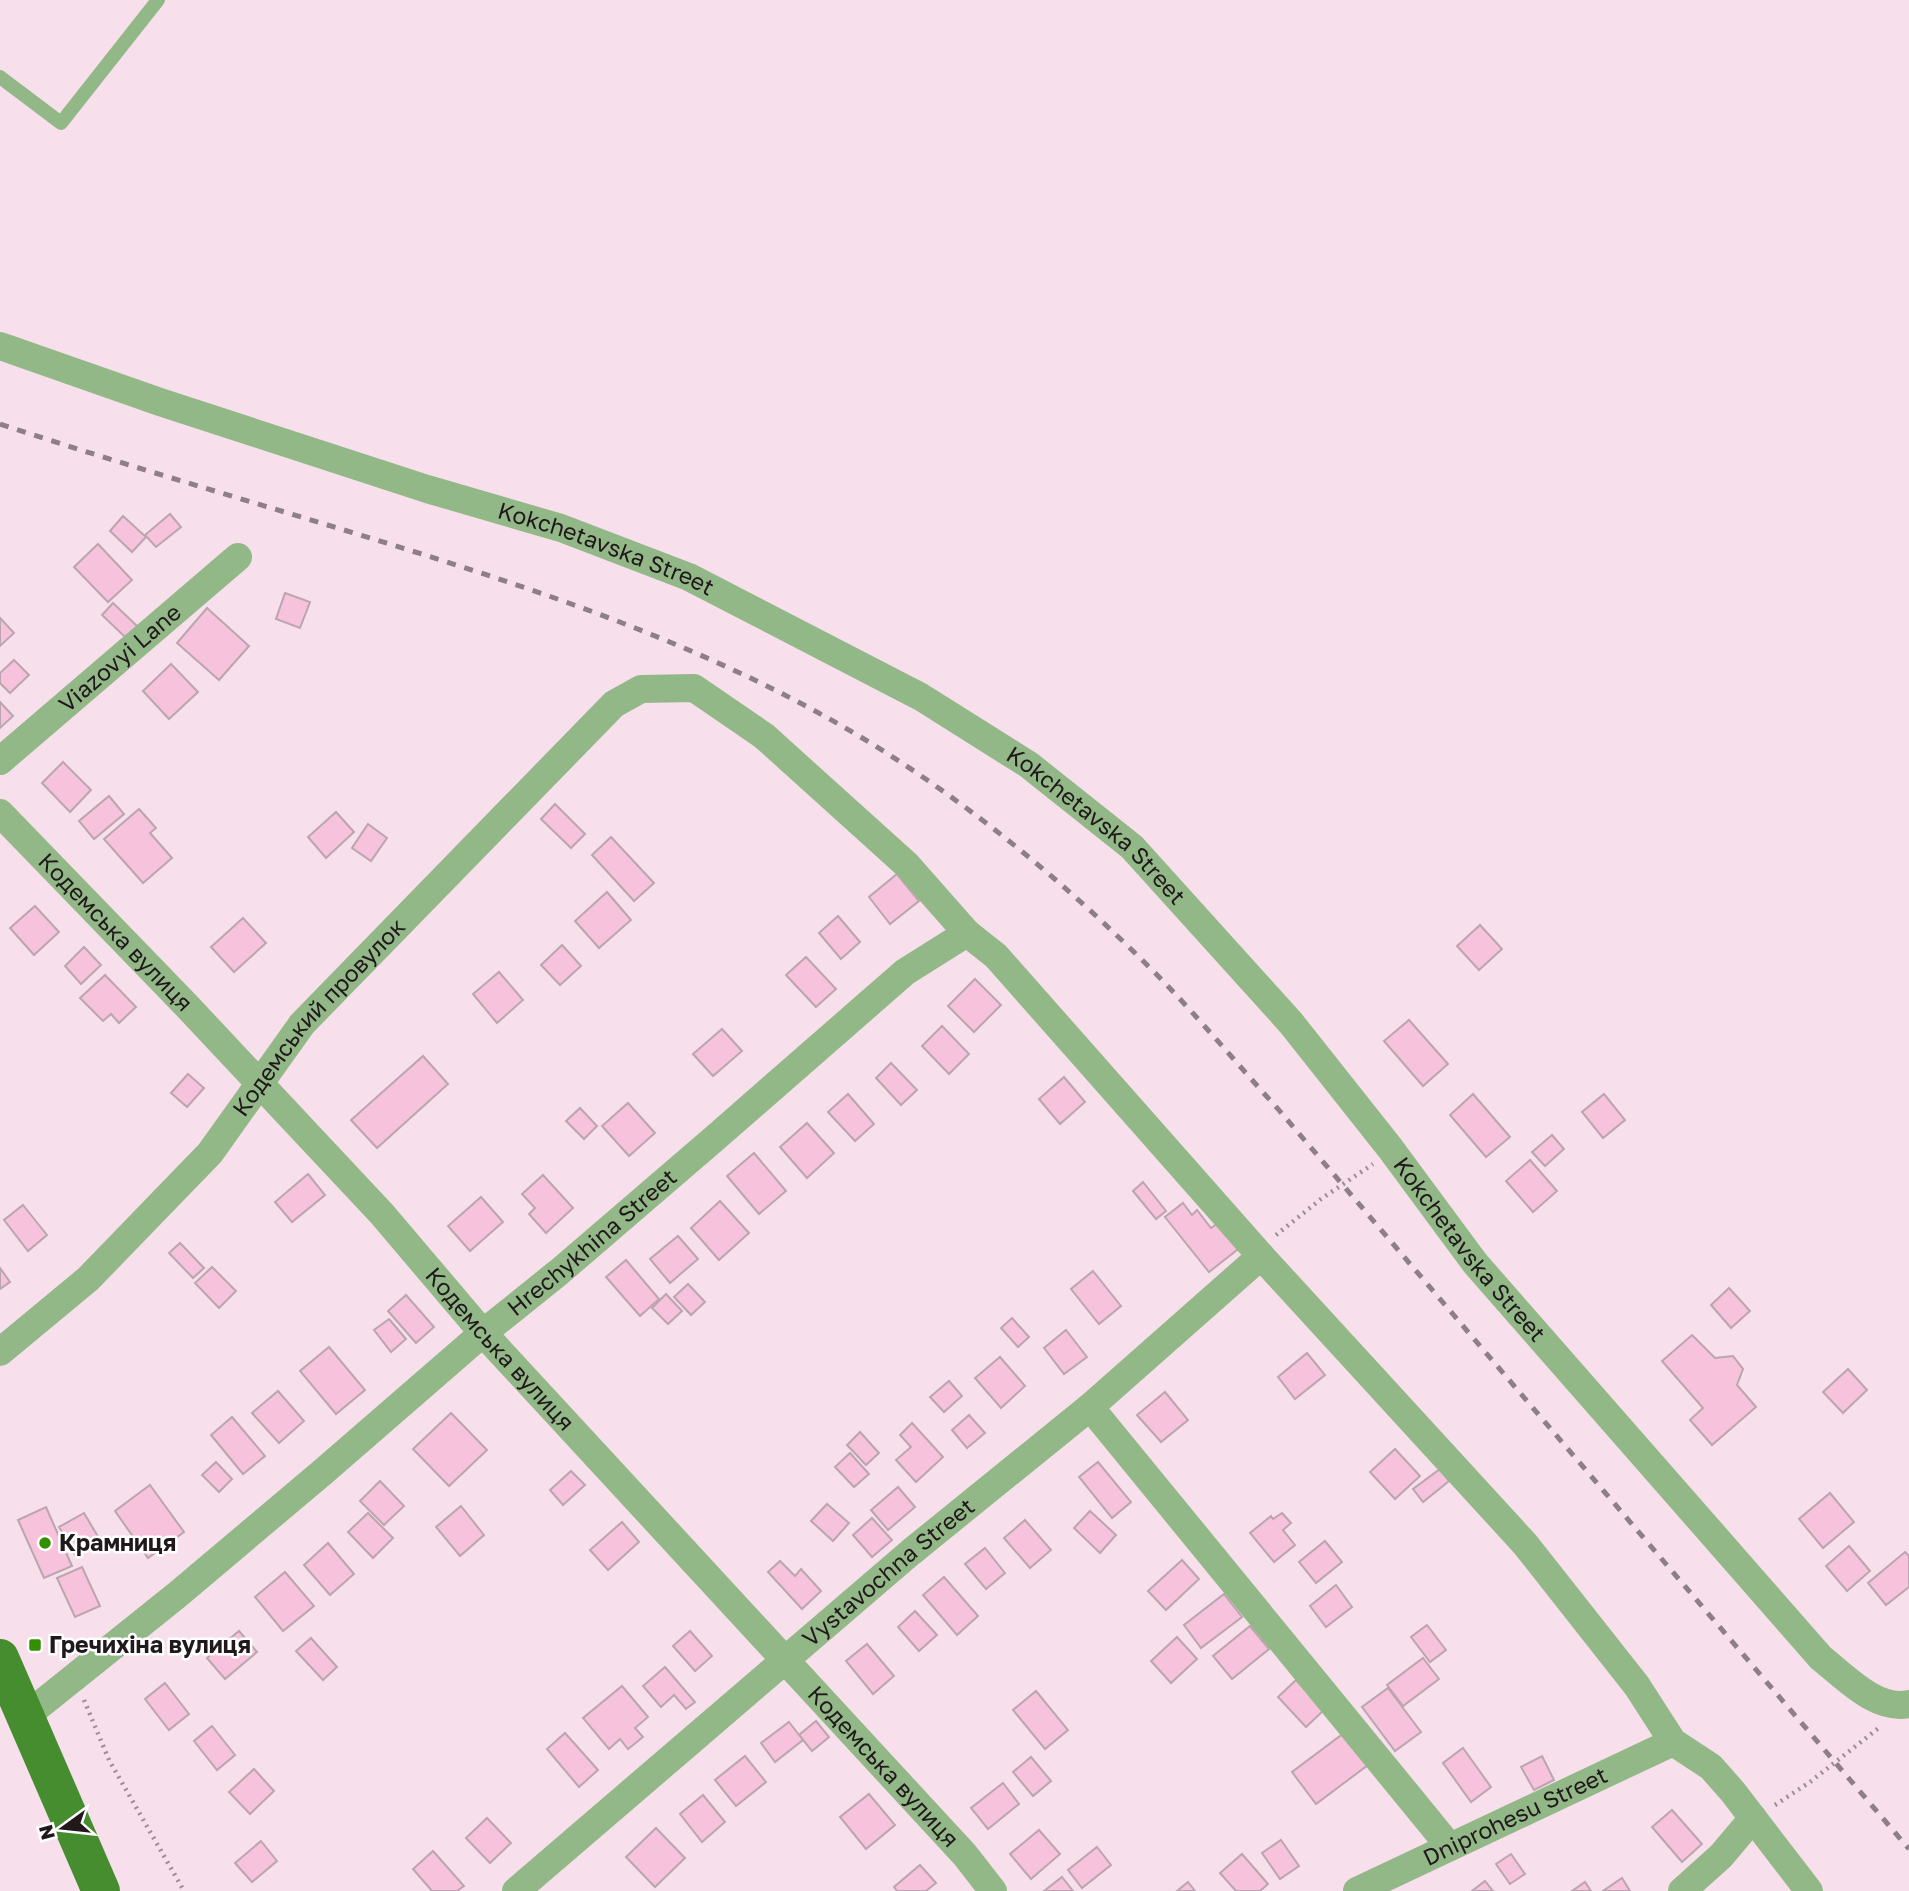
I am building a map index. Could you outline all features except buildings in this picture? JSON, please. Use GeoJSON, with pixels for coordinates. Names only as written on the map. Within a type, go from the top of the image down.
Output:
{"type":"FeatureCollection","features":[{"type":"Feature","properties":{"kind":"main road"},"geometry":{"type":"LineString","coordinates":[[0,1658],[101,1891]]}},
{"type":"Feature","properties":{"kind":"street","name":"Kokchetavska Street"},"geometry":{"type":"LineString","coordinates":[[0,346],[160,402],[414,485],[561,528],[689,577],[921,697],[1029,765],[1132,846],[1282,1013],[1390,1148],[1475,1264],[1821,1658],[1867,1693],[1885,1703],[1908,1704]]}},
{"type":"Feature","properties":{"kind":"street","name":"Viazovyi Lane"},"geometry":{"type":"LineString","coordinates":[[0,761],[238,557]]}},
{"type":"Feature","properties":{"kind":"street","name":"Кодемський провулок"},"geometry":{"type":"LineString","coordinates":[[0,1352],[88,1279],[210,1153],[302,1024],[614,704],[641,689],[694,688],[764,736],[908,865],[967,933]]}},
{"type":"Feature","properties":{"kind":"street","name":"Кодемська вулиця"},"geometry":{"type":"LineString","coordinates":[[0,813],[382,1213],[483,1333],[787,1660],[965,1855],[993,1891]]}},
{"type":"Feature","properties":{"kind":"street"},"geometry":{"type":"LineString","coordinates":[[967,933],[996,956],[1261,1256],[1525,1544],[1637,1686],[1673,1742],[1711,1768],[1809,1891]]}},
{"type":"Feature","properties":{"kind":"street","name":"Hrechykhina Street"},"geometry":{"type":"LineString","coordinates":[[26,1716],[177,1595],[483,1333],[559,1272],[905,972],[967,933]]}},
{"type":"Feature","properties":{"kind":"street","name":"Vystavochna Street"},"geometry":{"type":"LineString","coordinates":[[516,1891],[911,1552],[1090,1407],[1261,1256]]}},
{"type":"Feature","properties":{"kind":"street"},"geometry":{"type":"LineString","coordinates":[[1090,1407],[1450,1847]]}},
{"type":"Feature","properties":{"kind":"street","name":"Dniprohesu Street"},"geometry":{"type":"LineString","coordinates":[[1357,1891],[1673,1742]]}},
{"type":"Feature","properties":{"kind":"street"},"geometry":{"type":"LineString","coordinates":[[1682,1891],[1721,1856],[1753,1818]]}},
{"type":"Feature","properties":{"kind":"lane"},"geometry":{"type":"LineString","coordinates":[[0,77],[61,123],[154,1]]}},
{"type":"Feature","properties":{"kind":"path"},"geometry":{"type":"LineString","coordinates":[[1261,1256],[1275,1235],[1367,1168]]}},
{"type":"Feature","properties":{"kind":"path"},"geometry":{"type":"LineString","coordinates":[[73,1676],[109,1760],[184,1891]]}},
{"type":"Feature","properties":{"kind":"path"},"geometry":{"type":"LineString","coordinates":[[1753,1818],[1827,1769],[1908,1704]]}},
{"type":"Feature","properties":{"kind":"railway"},"geometry":{"type":"LineString","coordinates":[[0,424],[471,570],[644,632],[700,655],[811,709],[905,765],[984,821],[1095,915],[1193,1013],[1278,1109],[1909,1849]]}},
{"type":"Feature","properties":{"kind":"place","name":"Крамниця"},"geometry":{"type":"Point","coordinates":[45,1543]}},
{"type":"Feature","properties":{"kind":"place","name":"Гречихіна вулиця"},"geometry":{"type":"Point","coordinates":[35,1645]}}]}
